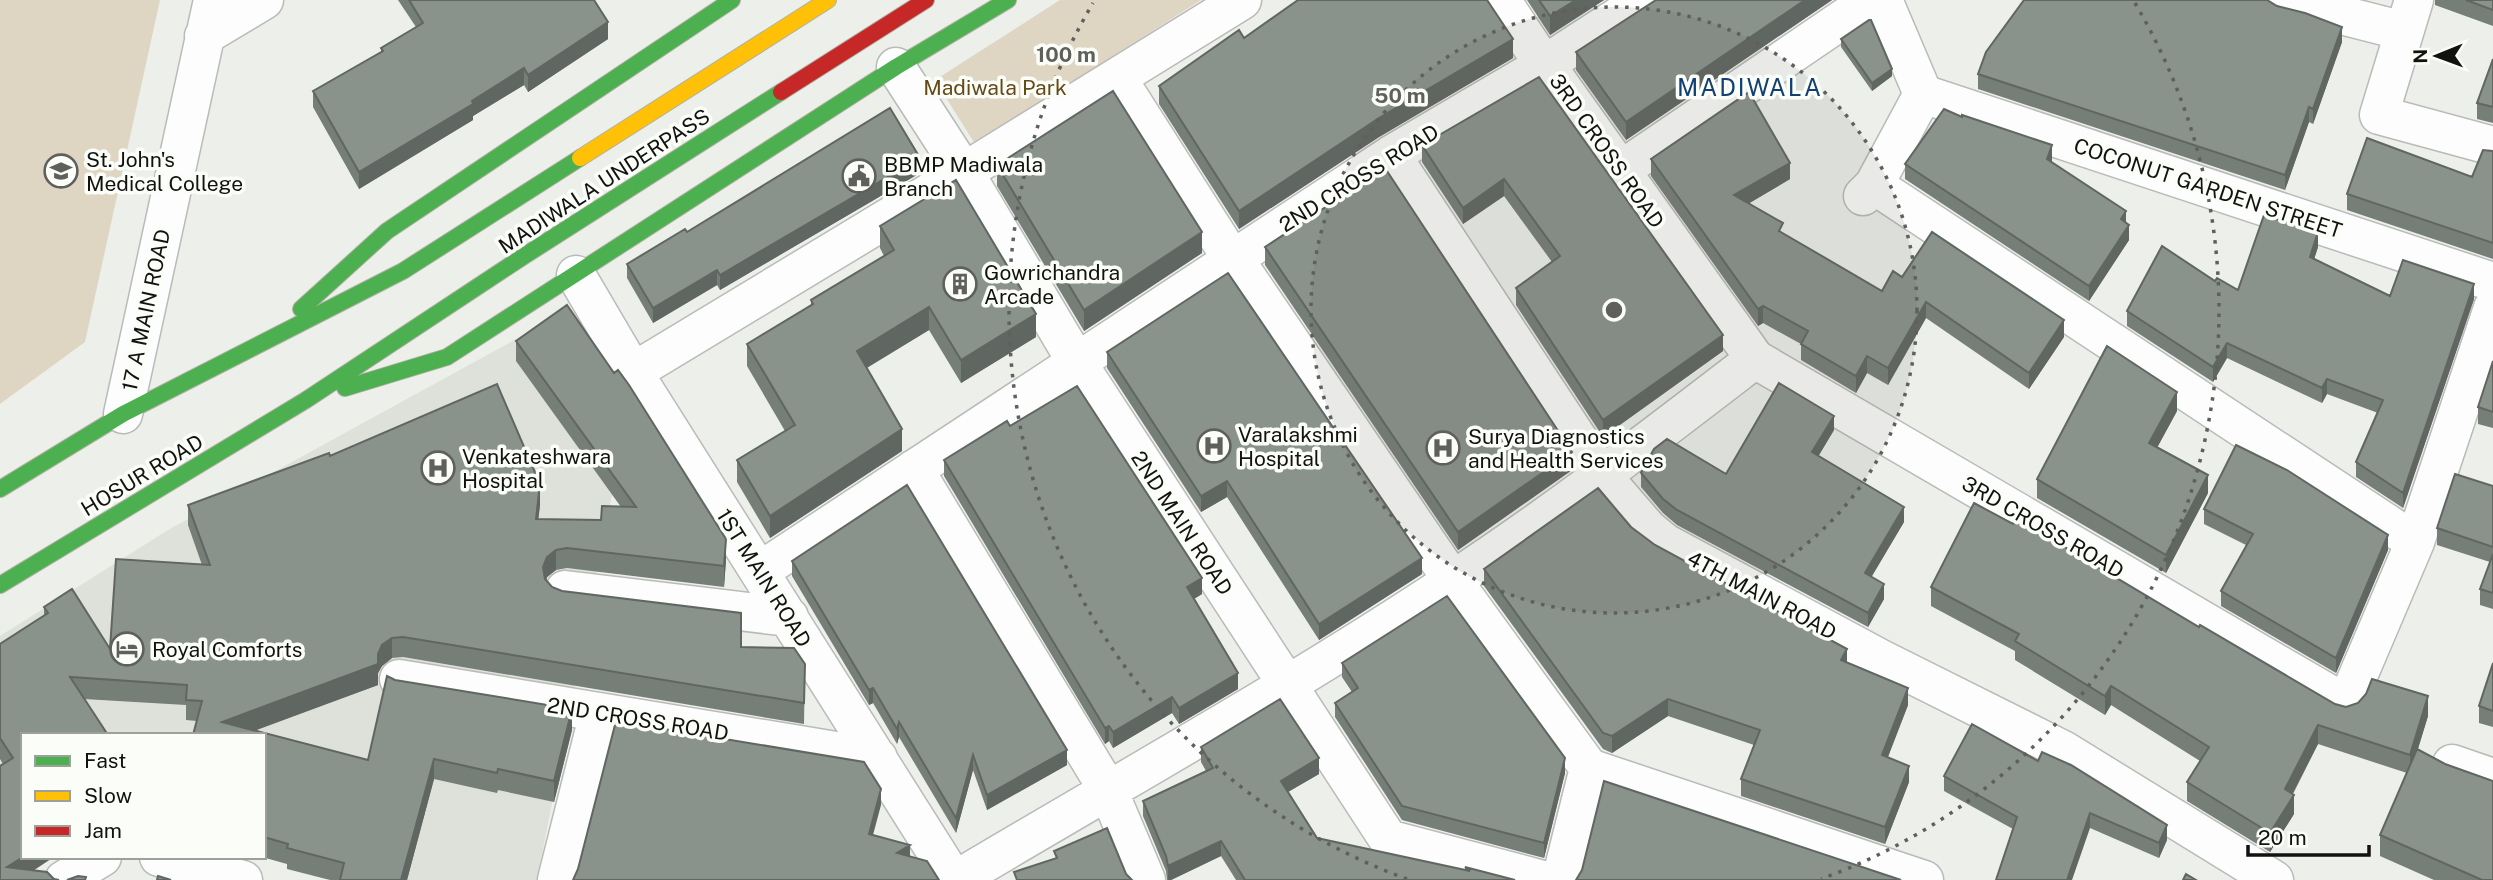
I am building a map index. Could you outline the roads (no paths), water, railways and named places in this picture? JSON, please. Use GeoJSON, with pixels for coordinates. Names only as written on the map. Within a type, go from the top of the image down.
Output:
{"type":"FeatureCollection","features":[{"type":"Feature","properties":{"kind":"main road"},"geometry":{"type":"LineString","coordinates":[[0,489],[123,414],[265,341],[387,231],[732,0]]}},
{"type":"Feature","properties":{"kind":"main road","name":"MADIWALA UNDERPASS"},"geometry":{"type":"LineString","coordinates":[[265,341],[404,271],[828,0]]}},
{"type":"Feature","properties":{"kind":"main road","name":"MADIWALA UNDERPASS"},"geometry":{"type":"LineString","coordinates":[[306,400],[524,256],[926,0]]}},
{"type":"Feature","properties":{"kind":"main road"},"geometry":{"type":"LineString","coordinates":[[306,400],[447,357],[896,68],[1008,0]]}},
{"type":"Feature","properties":{"kind":"main road","name":"HOSUR ROAD"},"geometry":{"type":"LineString","coordinates":[[0,585],[306,400]]}},
{"type":"Feature","properties":{"kind":"street","name":"17 A MAIN ROAD"},"geometry":{"type":"LineString","coordinates":[[123,414],[213,0]]}},
{"type":"Feature","properties":{"kind":"street"},"geometry":{"type":"LineString","coordinates":[[204,36],[264,0]]}},
{"type":"Feature","properties":{"kind":"street"},"geometry":{"type":"LineString","coordinates":[[633,372],[1242,0]]}},
{"type":"Feature","properties":{"kind":"street","name":"3RD CROSS ROAD"},"geometry":{"type":"LineString","coordinates":[[1501,0],[1544,65],[1755,359],[2346,704],[2415,542],[2493,308]]}},
{"type":"Feature","properties":{"kind":"street","name":"2ND CROSS ROAD"},"geometry":{"type":"LineString","coordinates":[[760,570],[1391,155],[1544,65],[1644,0]]}},
{"type":"Feature","properties":{"kind":"street"},"geometry":{"type":"LineString","coordinates":[[1621,170],[1871,0]]}},
{"type":"Feature","properties":{"kind":"street"},"geometry":{"type":"LineString","coordinates":[[1883,0],[1923,94],[1869,190],[2415,542]]}},
{"type":"Feature","properties":{"kind":"street"},"geometry":{"type":"LineString","coordinates":[[2282,0],[2409,16],[2379,114],[2493,146]]}},
{"type":"Feature","properties":{"kind":"street","name":"2ND MAIN ROAD"},"geometry":{"type":"LineString","coordinates":[[896,68],[964,172],[1076,361],[1388,839],[1543,880]]}},
{"type":"Feature","properties":{"kind":"street"},"geometry":{"type":"LineString","coordinates":[[1117,78],[1232,259],[1452,581],[1589,768],[1924,880]]}},
{"type":"Feature","properties":{"kind":"street","name":"COCONUT GARDEN STREET"},"geometry":{"type":"LineString","coordinates":[[1923,94],[2493,282]]}},
{"type":"Feature","properties":{"kind":"street","name":"4TH MAIN ROAD"},"geometry":{"type":"LineString","coordinates":[[1391,155],[1603,477],[1648,529],[1665,543],[1881,659],[2063,750],[2274,880]]}},
{"type":"Feature","properties":{"kind":"street","name":"1ST MAIN ROAD"},"geometry":{"type":"LineString","coordinates":[[576,275],[633,372],[955,880]]}},
{"type":"Feature","properties":{"kind":"street"},"geometry":{"type":"LineString","coordinates":[[955,880],[1287,684],[1452,581],[1603,477],[1755,359]]}},
{"type":"Feature","properties":{"kind":"street"},"geometry":{"type":"LineString","coordinates":[[914,469],[1108,790],[1146,880]]}},
{"type":"Feature","properties":{"kind":"street"},"geometry":{"type":"LineString","coordinates":[[565,590],[789,617]]}},
{"type":"Feature","properties":{"kind":"street","name":"2ND CROSS ROAD"},"geometry":{"type":"LineString","coordinates":[[398,679],[878,758]]}},
{"type":"Feature","properties":{"kind":"street"},"geometry":{"type":"LineString","coordinates":[[557,880],[599,713]]}},
{"type":"Feature","properties":{"kind":"street"},"geometry":{"type":"LineString","coordinates":[[2452,764],[2493,778]]}},
{"type":"Feature","properties":{"kind":"street"},"geometry":{"type":"LineString","coordinates":[[1561,880],[1589,768]]}},
{"type":"Feature","properties":{"kind":"street"},"geometry":{"type":"LineString","coordinates":[[64,880],[99,859]]}},
{"type":"Feature","properties":{"kind":"street"},"geometry":{"type":"LineString","coordinates":[[114,880],[118,859]]}},
{"type":"Feature","properties":{"kind":"street"},"geometry":{"type":"LineString","coordinates":[[166,859],[243,880]]}},
{"type":"Feature","properties":{"kind":"place","name":"St. John's Medical College"},"geometry":{"type":"Point","coordinates":[61,171]}},
{"type":"Feature","properties":{"kind":"place","name":"BBMP Madiwala Branch"},"geometry":{"type":"Point","coordinates":[859,176]}},
{"type":"Feature","properties":{"kind":"place","name":"Gowrichandra Arcade"},"geometry":{"type":"Point","coordinates":[960,284]}},
{"type":"Feature","properties":{"kind":"place","name":"Varalakshmi Hospital"},"geometry":{"type":"Point","coordinates":[1214,446]}},
{"type":"Feature","properties":{"kind":"place","name":"Surya Diagnostics and Health Services"},"geometry":{"type":"Point","coordinates":[1443,448]}},
{"type":"Feature","properties":{"kind":"place","name":"Venkateshwara Hospital"},"geometry":{"type":"Point","coordinates":[438,468]}},
{"type":"Feature","properties":{"kind":"place","name":"Royal Comforts"},"geometry":{"type":"Point","coordinates":[127,649]}},
{"type":"Feature","properties":{"kind":"district","name":"MADIWALA"},"geometry":{"type":"Point","coordinates":[1750,87]}},
{"type":"Feature","properties":{"kind":"park label","name":"Madiwala Park"},"geometry":{"type":"Point","coordinates":[995,87]}}]}
